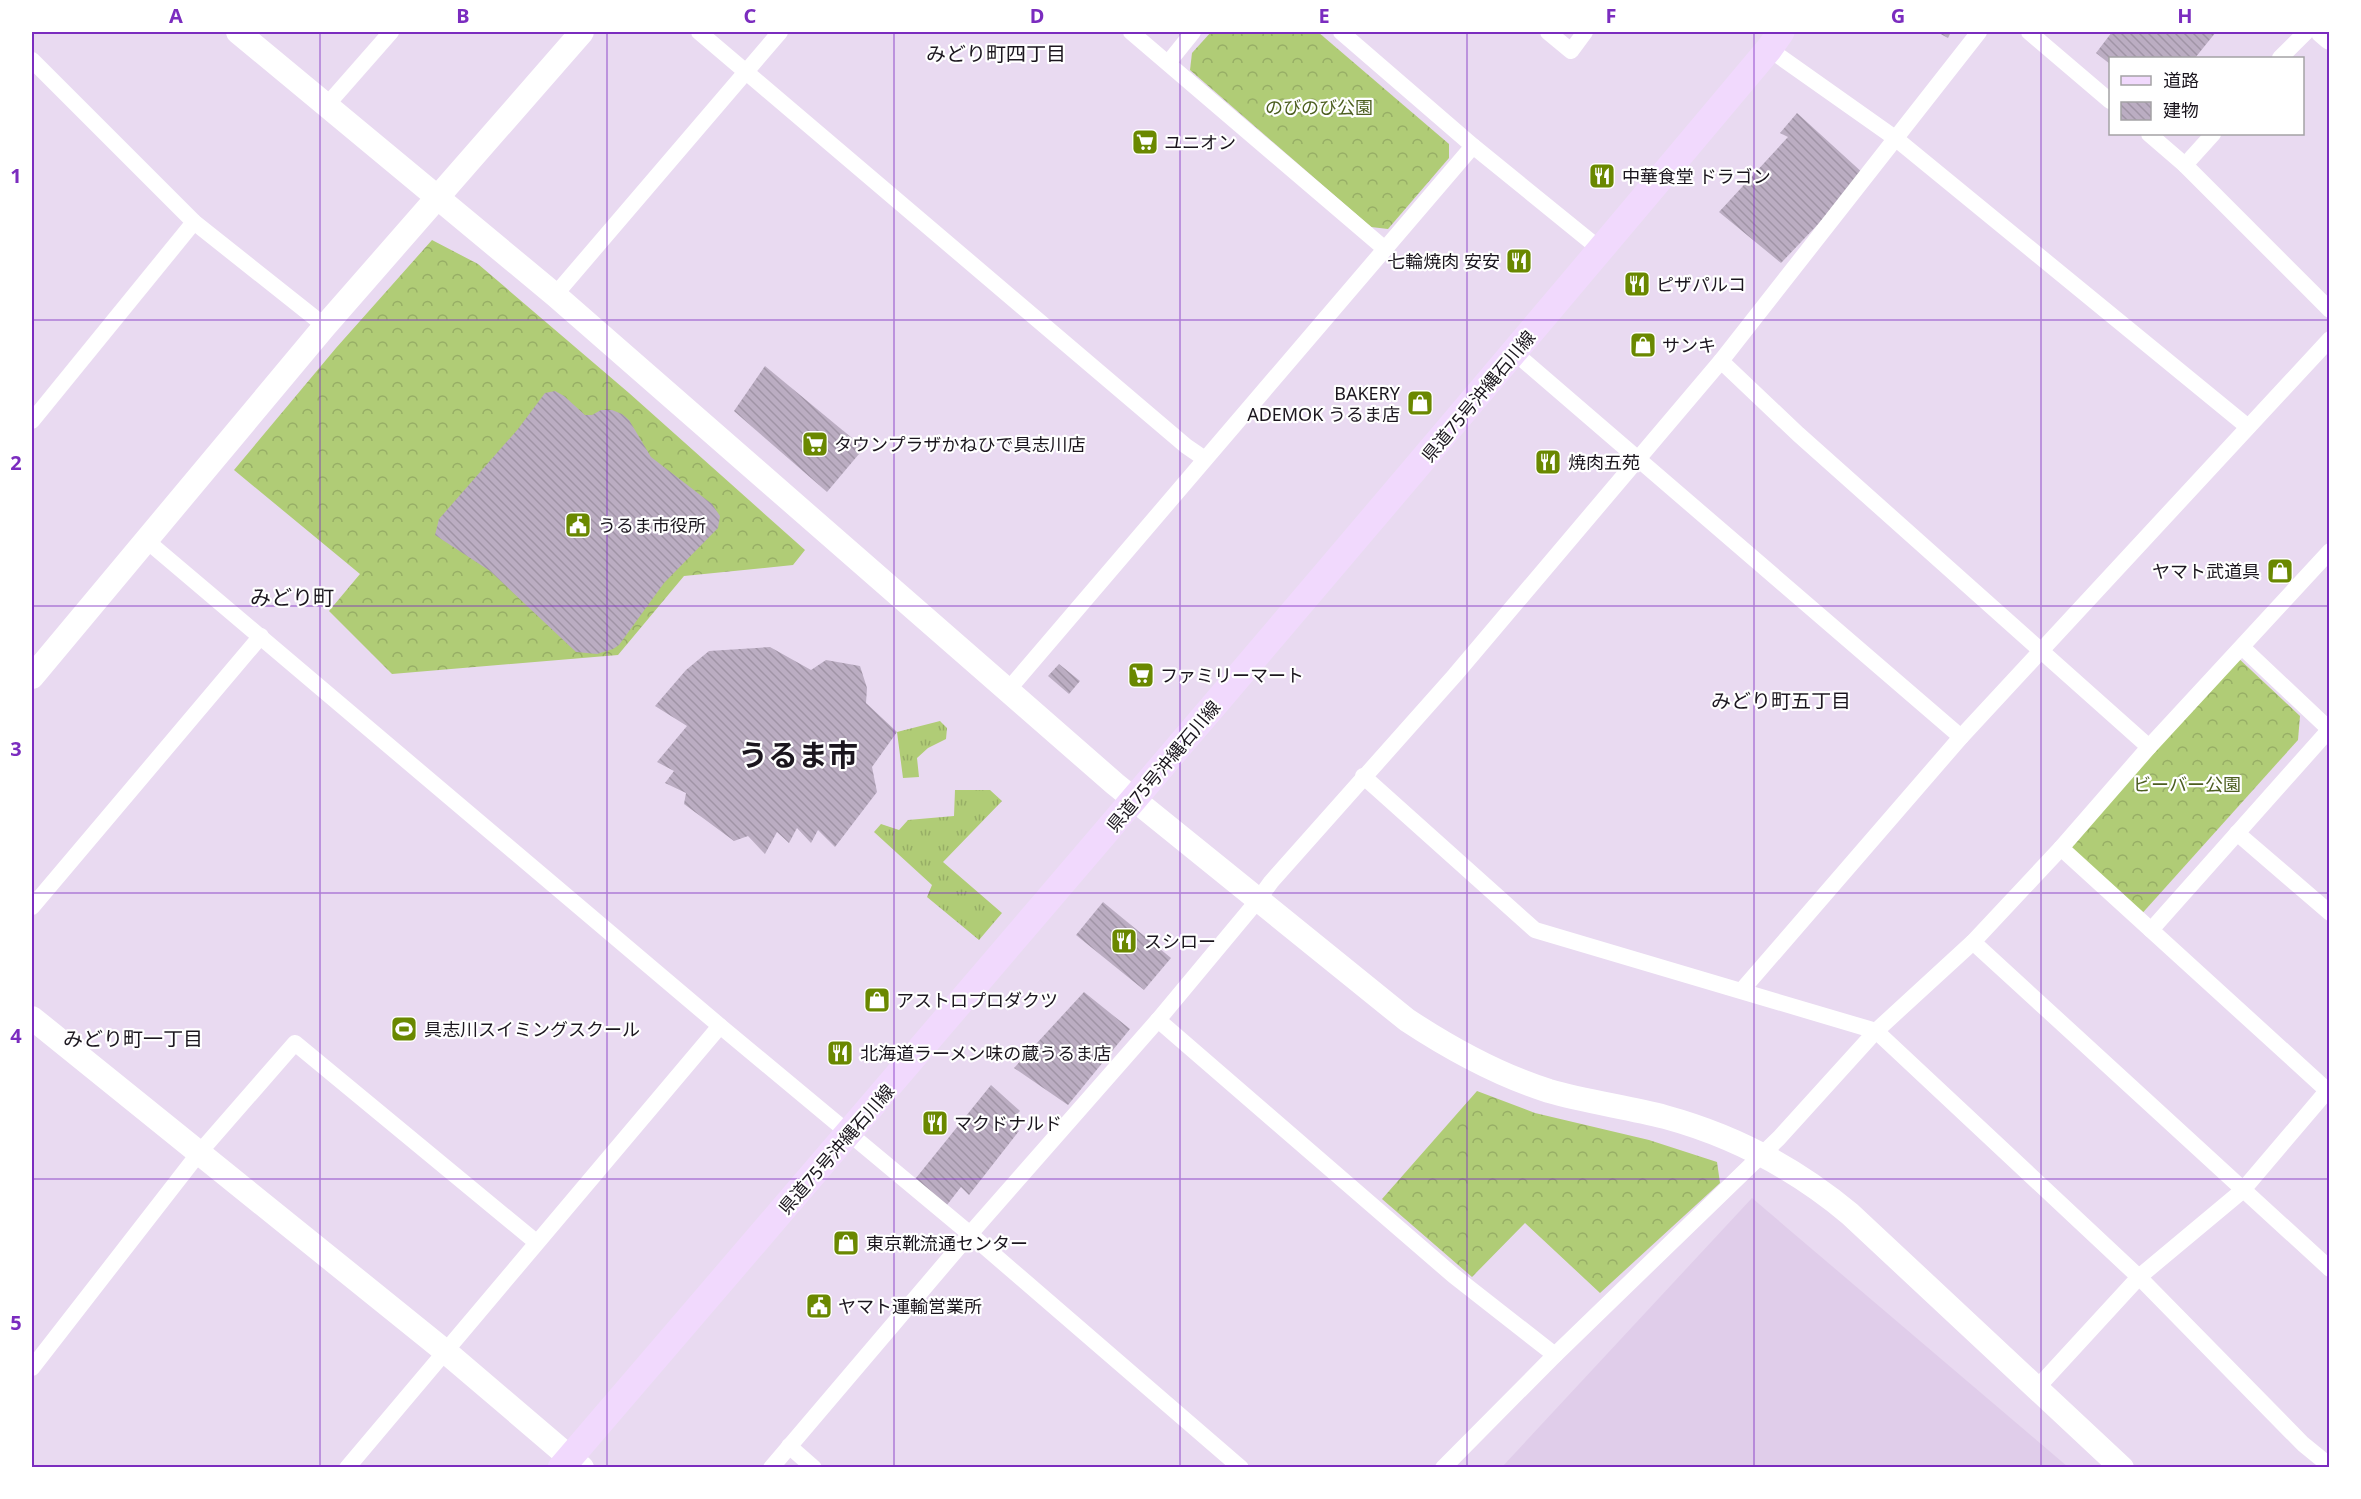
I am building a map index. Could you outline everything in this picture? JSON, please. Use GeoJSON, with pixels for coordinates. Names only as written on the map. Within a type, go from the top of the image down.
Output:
{"type":"FeatureCollection","features":[{"type":"Feature","properties":{"kind":"main road","name":"県道75号沖縄石川線"},"geometry":{"type":"LineString","coordinates":[[571,1464],[849,1134],[1515,353],[1775,40]]}},
{"type":"Feature","properties":{"kind":"street"},"geometry":{"type":"LineString","coordinates":[[238,32],[555,295],[1135,800],[1407,1020],[1486,1067],[1549,1091],[1664,1117],[1700,1128],[1737,1141],[1805,1179],[1850,1214],[2122,1467]]}},
{"type":"Feature","properties":{"kind":"street"},"geometry":{"type":"LineString","coordinates":[[326,106],[391,32]]}},
{"type":"Feature","properties":{"kind":"street"},"geometry":{"type":"LineString","coordinates":[[32,677],[325,326],[582,32]]}},
{"type":"Feature","properties":{"kind":"street"},"geometry":{"type":"LineString","coordinates":[[699,32],[1186,446],[1205,459]]}},
{"type":"Feature","properties":{"kind":"street"},"geometry":{"type":"LineString","coordinates":[[555,295],[659,176],[745,70],[780,32]]}},
{"type":"Feature","properties":{"kind":"street"},"geometry":{"type":"LineString","coordinates":[[1131,32],[1385,249]]}},
{"type":"Feature","properties":{"kind":"street"},"geometry":{"type":"LineString","coordinates":[[1168,63],[1193,32]]}},
{"type":"Feature","properties":{"kind":"street"},"geometry":{"type":"LineString","coordinates":[[1341,32],[1473,146],[1601,250]]}},
{"type":"Feature","properties":{"kind":"street"},"geometry":{"type":"LineString","coordinates":[[1548,32],[1571,51],[1586,32]]}},
{"type":"Feature","properties":{"kind":"street"},"geometry":{"type":"LineString","coordinates":[[771,1467],[970,1234],[1158,1020],[1271,882],[1455,675],[1639,459],[1721,361],[1979,32]]}},
{"type":"Feature","properties":{"kind":"street"},"geometry":{"type":"LineString","coordinates":[[2029,32],[2109,100]]}},
{"type":"Feature","properties":{"kind":"street"},"geometry":{"type":"LineString","coordinates":[[2281,57],[2306,32]]}},
{"type":"Feature","properties":{"kind":"street"},"geometry":{"type":"LineString","coordinates":[[2323,32],[2330,38]]}},
{"type":"Feature","properties":{"kind":"street"},"geometry":{"type":"LineString","coordinates":[[1775,40],[2248,427]]}},
{"type":"Feature","properties":{"kind":"street"},"geometry":{"type":"LineString","coordinates":[[32,60],[194,222],[325,326]]}},
{"type":"Feature","properties":{"kind":"street"},"geometry":{"type":"LineString","coordinates":[[2150,135],[2185,165],[2330,310]]}},
{"type":"Feature","properties":{"kind":"street"},"geometry":{"type":"LineString","coordinates":[[2185,165],[2212,135]]}},
{"type":"Feature","properties":{"kind":"street"},"geometry":{"type":"LineString","coordinates":[[1008,690],[1473,146]]}},
{"type":"Feature","properties":{"kind":"street"},"geometry":{"type":"LineString","coordinates":[[32,421],[194,222]]}},
{"type":"Feature","properties":{"kind":"street"},"geometry":{"type":"LineString","coordinates":[[1742,990],[1961,737],[2330,339]]}},
{"type":"Feature","properties":{"kind":"street"},"geometry":{"type":"LineString","coordinates":[[1515,353],[1961,737]]}},
{"type":"Feature","properties":{"kind":"street"},"geometry":{"type":"LineString","coordinates":[[1721,361],[1798,434],[2149,747]]}},
{"type":"Feature","properties":{"kind":"street"},"geometry":{"type":"LineString","coordinates":[[147,540],[720,1026],[970,1234],[1241,1467]]}},
{"type":"Feature","properties":{"kind":"street"},"geometry":{"type":"LineString","coordinates":[[1443,1467],[1762,1154],[1876,1031],[1972,942],[2061,848],[2149,747],[2328,558]]}},
{"type":"Feature","properties":{"kind":"street"},"geometry":{"type":"LineString","coordinates":[[32,907],[261,636]]}},
{"type":"Feature","properties":{"kind":"street"},"geometry":{"type":"LineString","coordinates":[[2151,930],[2329,730],[2242,647]]}},
{"type":"Feature","properties":{"kind":"street"},"geometry":{"type":"LineString","coordinates":[[1363,776],[1535,930],[1876,1031],[2139,1276],[2303,1444],[2330,1466]]}},
{"type":"Feature","properties":{"kind":"street"},"geometry":{"type":"LineString","coordinates":[[2237,833],[2330,913]]}},
{"type":"Feature","properties":{"kind":"street"},"geometry":{"type":"LineString","coordinates":[[2037,1388],[2139,1276],[2242,1191],[2328,1092],[2061,848]]}},
{"type":"Feature","properties":{"kind":"street"},"geometry":{"type":"LineString","coordinates":[[1972,942],[2330,1269]]}},
{"type":"Feature","properties":{"kind":"street"},"geometry":{"type":"LineString","coordinates":[[32,1018],[446,1352],[571,1464]]}},
{"type":"Feature","properties":{"kind":"street"},"geometry":{"type":"LineString","coordinates":[[1158,1020],[1454,1276],[1555,1355]]}},
{"type":"Feature","properties":{"kind":"street"},"geometry":{"type":"LineString","coordinates":[[346,1467],[446,1352],[536,1242],[720,1026]]}},
{"type":"Feature","properties":{"kind":"street"},"geometry":{"type":"LineString","coordinates":[[32,1368],[199,1153],[295,1043],[536,1242]]}},
{"type":"Feature","properties":{"kind":"street"},"geometry":{"type":"LineString","coordinates":[[789,1446],[814,1467]]}},
{"type":"Feature","properties":{"kind":"shaded area"},"geometry":{"type":"Polygon","coordinates":[[[1752,1198],[2068,1467],[1502,1467],[1752,1198]]]}},
{"type":"Feature","properties":{"kind":"green space","name":"のびのび公園"},"geometry":{"type":"Polygon","coordinates":[[[1211,32],[1318,32],[1449,144],[1449,158],[1388,229],[1371,227],[1190,70],[1192,53],[1211,32]]]}},
{"type":"Feature","properties":{"kind":"green space"},"geometry":{"type":"Polygon","coordinates":[[[432,240],[478,264],[629,393],[805,550],[793,565],[684,576],[618,655],[392,674],[329,611],[360,574],[234,470],[336,348],[432,240]]]}},
{"type":"Feature","properties":{"kind":"green space","name":"ビーバー公園"},"geometry":{"type":"Polygon","coordinates":[[[2235,655],[2300,716],[2298,740],[2138,918],[2061,848],[2235,655]]]}},
{"type":"Feature","properties":{"kind":"green space"},"geometry":{"type":"Polygon","coordinates":[[[940,721],[947,728],[946,739],[928,748],[917,758],[919,777],[903,778],[897,732],[940,721]]]}},
{"type":"Feature","properties":{"kind":"green space"},"geometry":{"type":"Polygon","coordinates":[[[955,790],[990,790],[1002,801],[943,862],[1002,913],[979,940],[927,897],[932,885],[874,832],[881,824],[899,830],[908,820],[954,816],[955,790]]]}},
{"type":"Feature","properties":{"kind":"green space"},"geometry":{"type":"Polygon","coordinates":[[[1477,1091],[1535,1113],[1649,1140],[1717,1162],[1720,1183],[1600,1293],[1525,1223],[1472,1277],[1382,1199],[1477,1091]]]}},
{"type":"Feature","properties":{"kind":"building"},"geometry":{"type":"Polygon","coordinates":[[[1937,32],[1951,32],[1948,38],[1937,32]]]}},
{"type":"Feature","properties":{"kind":"building"},"geometry":{"type":"Polygon","coordinates":[[[2112,32],[2216,32],[2196,57],[2109,57],[2109,63],[2096,53],[2112,32]]]}},
{"type":"Feature","properties":{"kind":"building"},"geometry":{"type":"Polygon","coordinates":[[[1797,113],[1865,175],[1781,263],[1719,212],[1788,137],[1780,133],[1797,113]]]}},
{"type":"Feature","properties":{"kind":"building"},"geometry":{"type":"Polygon","coordinates":[[[765,366],[864,448],[827,492],[734,411],[765,366]]]}},
{"type":"Feature","properties":{"kind":"building","name":"うるま市役所"},"geometry":{"type":"Polygon","coordinates":[[[555,391],[585,415],[592,415],[601,410],[612,410],[622,414],[629,420],[651,457],[712,504],[720,516],[718,528],[664,583],[619,645],[597,654],[576,652],[490,571],[435,535],[439,519],[518,429],[545,393],[555,391]]]}},
{"type":"Feature","properties":{"kind":"building"},"geometry":{"type":"Polygon","coordinates":[[[770,647],[811,670],[826,660],[860,666],[867,688],[866,703],[897,732],[872,767],[877,792],[835,847],[818,830],[811,843],[797,828],[789,843],[777,832],[765,854],[748,836],[734,841],[684,804],[686,793],[665,783],[674,771],[657,762],[687,726],[655,706],[686,670],[709,651],[770,647]]]}},
{"type":"Feature","properties":{"kind":"building"},"geometry":{"type":"Polygon","coordinates":[[[1059,664],[1080,681],[1069,694],[1048,676],[1059,664]]]}},
{"type":"Feature","properties":{"kind":"building"},"geometry":{"type":"Polygon","coordinates":[[[1103,902],[1171,958],[1144,990],[1076,935],[1103,902]]]}},
{"type":"Feature","properties":{"kind":"building"},"geometry":{"type":"Polygon","coordinates":[[[1084,992],[1130,1029],[1068,1105],[1014,1068],[1084,992]]]}},
{"type":"Feature","properties":{"kind":"building"},"geometry":{"type":"Polygon","coordinates":[[[991,1085],[1020,1111],[1008,1124],[1019,1131],[969,1195],[961,1187],[943,1210],[912,1183],[991,1085]]]}},
{"type":"Feature","properties":{"kind":"place","name":"ユニオン"},"geometry":{"type":"Point","coordinates":[1145,142]}},
{"type":"Feature","properties":{"kind":"place","name":"中華食堂 ドラゴン"},"geometry":{"type":"Point","coordinates":[1602,176]}},
{"type":"Feature","properties":{"kind":"place","name":"七輪焼肉 安安"},"geometry":{"type":"Point","coordinates":[1519,261]}},
{"type":"Feature","properties":{"kind":"place","name":"ピザパルコ"},"geometry":{"type":"Point","coordinates":[1637,284]}},
{"type":"Feature","properties":{"kind":"place","name":"サンキ"},"geometry":{"type":"Point","coordinates":[1643,345]}},
{"type":"Feature","properties":{"kind":"place","name":"BAKERY ADEMOK うるま店"},"geometry":{"type":"Point","coordinates":[1420,403]}},
{"type":"Feature","properties":{"kind":"place","name":"タウンプラザかねひで具志川店"},"geometry":{"type":"Point","coordinates":[815,444]}},
{"type":"Feature","properties":{"kind":"place","name":"焼肉五苑"},"geometry":{"type":"Point","coordinates":[1548,462]}},
{"type":"Feature","properties":{"kind":"place","name":"うるま市役所"},"geometry":{"type":"Point","coordinates":[578,525]}},
{"type":"Feature","properties":{"kind":"place","name":"ヤマト武道具"},"geometry":{"type":"Point","coordinates":[2280,571]}},
{"type":"Feature","properties":{"kind":"place","name":"ファミリーマート"},"geometry":{"type":"Point","coordinates":[1141,675]}},
{"type":"Feature","properties":{"kind":"place","name":"スシロー"},"geometry":{"type":"Point","coordinates":[1124,941]}},
{"type":"Feature","properties":{"kind":"place","name":"アストロプロダクツ"},"geometry":{"type":"Point","coordinates":[877,1000]}},
{"type":"Feature","properties":{"kind":"place","name":"具志川スイミングスクール"},"geometry":{"type":"Point","coordinates":[404,1029]}},
{"type":"Feature","properties":{"kind":"place","name":"北海道ラーメン味の蔵うるま店"},"geometry":{"type":"Point","coordinates":[840,1053]}},
{"type":"Feature","properties":{"kind":"place","name":"マクドナルド"},"geometry":{"type":"Point","coordinates":[935,1123]}},
{"type":"Feature","properties":{"kind":"place","name":"東京靴流通センター"},"geometry":{"type":"Point","coordinates":[846,1243]}},
{"type":"Feature","properties":{"kind":"place","name":"ヤマト運輸営業所"},"geometry":{"type":"Point","coordinates":[819,1306]}},
{"type":"Feature","properties":{"kind":"district","name":"みどり町四丁目"},"geometry":{"type":"Point","coordinates":[996,53]}},
{"type":"Feature","properties":{"kind":"district","name":"みどり町"},"geometry":{"type":"Point","coordinates":[292,597]}},
{"type":"Feature","properties":{"kind":"district","name":"みどり町五丁目"},"geometry":{"type":"Point","coordinates":[1781,700]}},
{"type":"Feature","properties":{"kind":"district","name":"うるま市"},"geometry":{"type":"Point","coordinates":[798,754]}},
{"type":"Feature","properties":{"kind":"district","name":"みどり町一丁目"},"geometry":{"type":"Point","coordinates":[133,1038]}}]}
